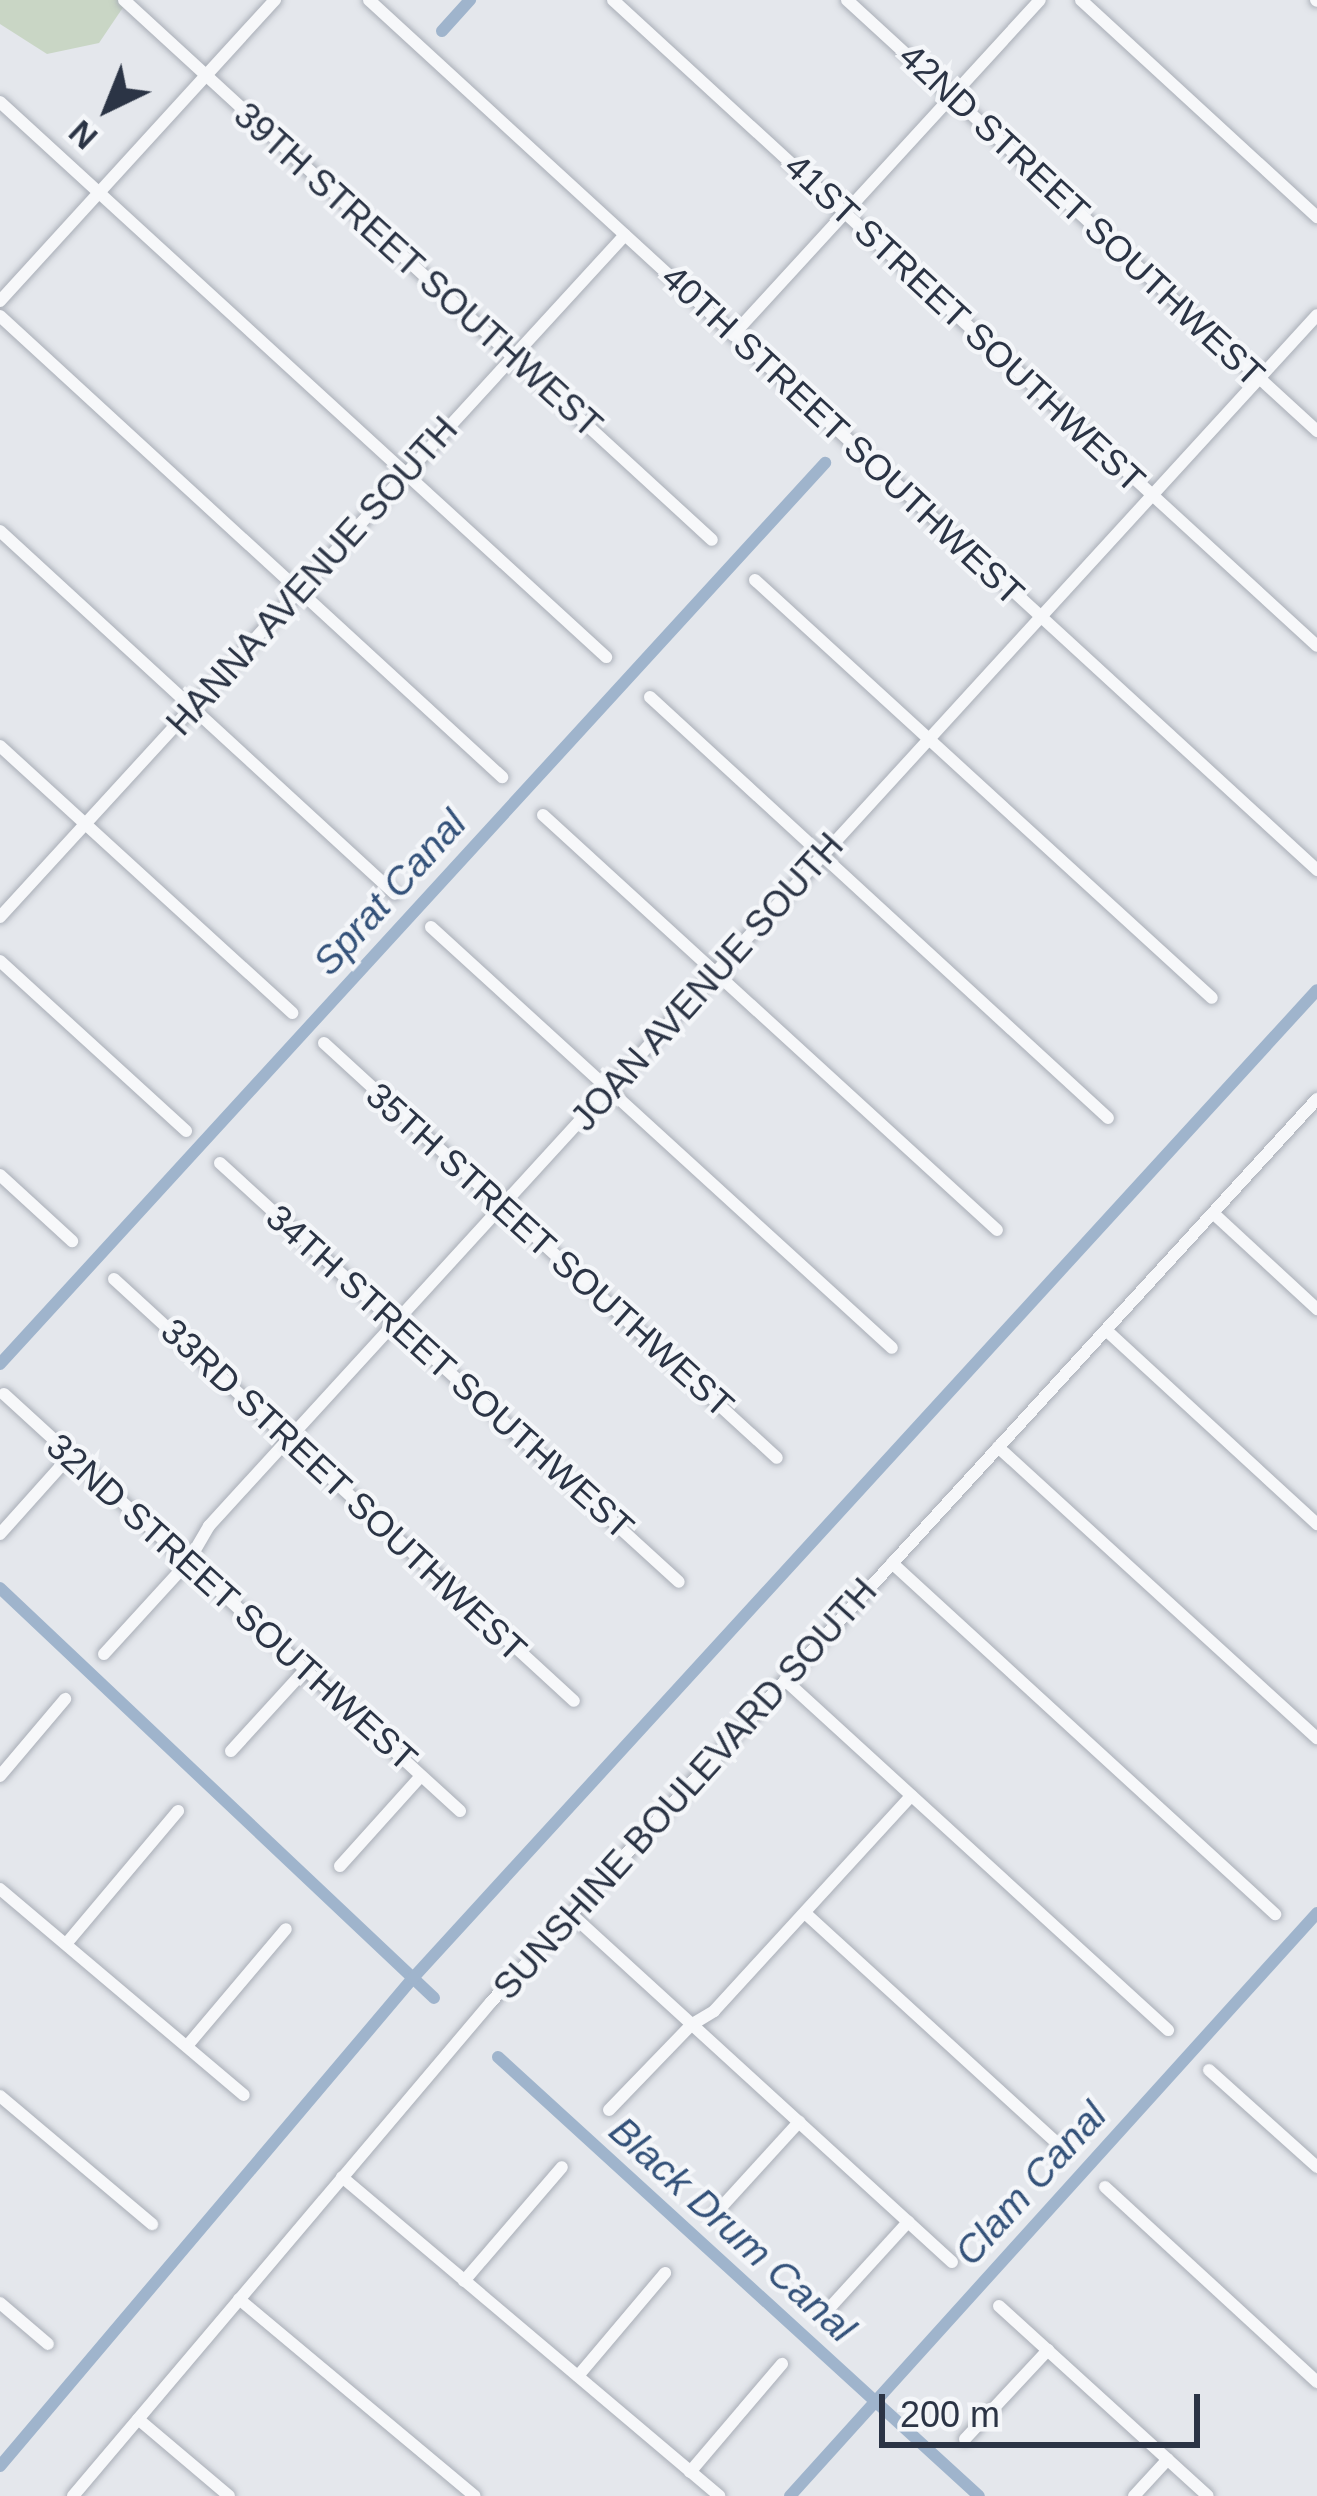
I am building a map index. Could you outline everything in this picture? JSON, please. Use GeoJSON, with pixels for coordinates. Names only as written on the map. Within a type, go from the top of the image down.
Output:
{"type":"FeatureCollection","features":[{"type":"Feature","properties":{"kind":"street","name":"39TH STREET SOUTHWEST"},"geometry":{"type":"LineString","coordinates":[[124,0],[712,540]]}},
{"type":"Feature","properties":{"kind":"street"},"geometry":{"type":"LineString","coordinates":[[0,301],[274,0]]}},
{"type":"Feature","properties":{"kind":"street","name":"40TH STREET SOUTHWEST"},"geometry":{"type":"LineString","coordinates":[[369,0],[1317,870]]}},
{"type":"Feature","properties":{"kind":"street","name":"41ST STREET SOUTHWEST"},"geometry":{"type":"LineString","coordinates":[[613,0],[1317,646]]}},
{"type":"Feature","properties":{"kind":"street","name":"42ND STREET SOUTHWEST"},"geometry":{"type":"LineString","coordinates":[[847,0],[1317,431]]}},
{"type":"Feature","properties":{"kind":"street"},"geometry":{"type":"LineString","coordinates":[[734,334],[1040,0]]}},
{"type":"Feature","properties":{"kind":"street"},"geometry":{"type":"LineString","coordinates":[[1081,0],[1317,217]]}},
{"type":"Feature","properties":{"kind":"street"},"geometry":{"type":"LineString","coordinates":[[0,103],[606,657]]}},
{"type":"Feature","properties":{"kind":"street","name":"HANNA AVENUE SOUTH"},"geometry":{"type":"LineString","coordinates":[[0,917],[625,235]]}},
{"type":"Feature","properties":{"kind":"street","name":"JOAN AVENUE SOUTH"},"geometry":{"type":"LineString","coordinates":[[104,1654],[188,1562],[209,1526],[1317,315]]}},
{"type":"Feature","properties":{"kind":"street"},"geometry":{"type":"LineString","coordinates":[[0,316],[502,777]]}},
{"type":"Feature","properties":{"kind":"street"},"geometry":{"type":"LineString","coordinates":[[0,531],[395,894]]}},
{"type":"Feature","properties":{"kind":"street"},"geometry":{"type":"LineString","coordinates":[[755,580],[1212,998]]}},
{"type":"Feature","properties":{"kind":"street"},"geometry":{"type":"LineString","coordinates":[[650,698],[1108,1118]]}},
{"type":"Feature","properties":{"kind":"street"},"geometry":{"type":"LineString","coordinates":[[0,746],[292,1013]]}},
{"type":"Feature","properties":{"kind":"street"},"geometry":{"type":"LineString","coordinates":[[543,815],[997,1230]]}},
{"type":"Feature","properties":{"kind":"street"},"geometry":{"type":"LineString","coordinates":[[431,926],[892,1348]]}},
{"type":"Feature","properties":{"kind":"street"},"geometry":{"type":"LineString","coordinates":[[0,961],[186,1131]]}},
{"type":"Feature","properties":{"kind":"street","name":"35TH STREET SOUTHWEST"},"geometry":{"type":"LineString","coordinates":[[324,1043],[777,1458]]}},
{"type":"Feature","properties":{"kind":"street","name":"SUNSHINE BOULEVARD SOUTH"},"geometry":{"type":"LineString","coordinates":[[73,2496],[571,1913],[1317,1100]]}},
{"type":"Feature","properties":{"kind":"street","name":"34TH STREET SOUTHWEST"},"geometry":{"type":"LineString","coordinates":[[220,1162],[679,1582]]}},
{"type":"Feature","properties":{"kind":"street"},"geometry":{"type":"LineString","coordinates":[[0,1175],[72,1241]]}},
{"type":"Feature","properties":{"kind":"street"},"geometry":{"type":"LineString","coordinates":[[1213,1213],[1317,1309]]}},
{"type":"Feature","properties":{"kind":"street","name":"33RD STREET SOUTHWEST"},"geometry":{"type":"LineString","coordinates":[[114,1280],[574,1701]]}},
{"type":"Feature","properties":{"kind":"street"},"geometry":{"type":"LineString","coordinates":[[1106,1330],[1317,1524]]}},
{"type":"Feature","properties":{"kind":"street","name":"32ND STREET SOUTHWEST"},"geometry":{"type":"LineString","coordinates":[[4,1394],[460,1811]]}},
{"type":"Feature","properties":{"kind":"street"},"geometry":{"type":"LineString","coordinates":[[998,1447],[1317,1738]]}},
{"type":"Feature","properties":{"kind":"street"},"geometry":{"type":"LineString","coordinates":[[0,1534],[71,1455]]}},
{"type":"Feature","properties":{"kind":"street"},"geometry":{"type":"LineString","coordinates":[[892,1563],[1275,1914]]}},
{"type":"Feature","properties":{"kind":"street"},"geometry":{"type":"LineString","coordinates":[[231,1751],[305,1670]]}},
{"type":"Feature","properties":{"kind":"street"},"geometry":{"type":"LineString","coordinates":[[785,1680],[1168,2030]]}},
{"type":"Feature","properties":{"kind":"street"},"geometry":{"type":"LineString","coordinates":[[0,1776],[65,1699]]}},
{"type":"Feature","properties":{"kind":"street"},"geometry":{"type":"LineString","coordinates":[[340,1866],[422,1776]]}},
{"type":"Feature","properties":{"kind":"street"},"geometry":{"type":"LineString","coordinates":[[609,2110],[691,2025],[714,2012],[911,1796]]}},
{"type":"Feature","properties":{"kind":"street"},"geometry":{"type":"LineString","coordinates":[[66,1944],[178,1811]]}},
{"type":"Feature","properties":{"kind":"street"},"geometry":{"type":"LineString","coordinates":[[0,1889],[244,2095]]}},
{"type":"Feature","properties":{"kind":"street"},"geometry":{"type":"LineString","coordinates":[[571,1913],[952,2262]]}},
{"type":"Feature","properties":{"kind":"street"},"geometry":{"type":"LineString","coordinates":[[805,1913],[1061,2147]]}},
{"type":"Feature","properties":{"kind":"street"},"geometry":{"type":"LineString","coordinates":[[187,2046],[286,1929]]}},
{"type":"Feature","properties":{"kind":"street"},"geometry":{"type":"LineString","coordinates":[[1210,2070],[1317,2167]]}},
{"type":"Feature","properties":{"kind":"street"},"geometry":{"type":"LineString","coordinates":[[0,2096],[152,2224]]}},
{"type":"Feature","properties":{"kind":"street"},"geometry":{"type":"LineString","coordinates":[[715,2214],[799,2122]]}},
{"type":"Feature","properties":{"kind":"street"},"geometry":{"type":"LineString","coordinates":[[464,2281],[562,2167]]}},
{"type":"Feature","properties":{"kind":"street"},"geometry":{"type":"LineString","coordinates":[[342,2177],[719,2496]]}},
{"type":"Feature","properties":{"kind":"street"},"geometry":{"type":"LineString","coordinates":[[1105,2187],[1317,2382]]}},
{"type":"Feature","properties":{"kind":"street"},"geometry":{"type":"LineString","coordinates":[[824,2314],[908,2222]]}},
{"type":"Feature","properties":{"kind":"street"},"geometry":{"type":"LineString","coordinates":[[578,2376],[665,2273]]}},
{"type":"Feature","properties":{"kind":"street"},"geometry":{"type":"LineString","coordinates":[[239,2299],[475,2496]]}},
{"type":"Feature","properties":{"kind":"street"},"geometry":{"type":"LineString","coordinates":[[0,2303],[48,2344]]}},
{"type":"Feature","properties":{"kind":"street"},"geometry":{"type":"LineString","coordinates":[[1000,2306],[1208,2496]]}},
{"type":"Feature","properties":{"kind":"street"},"geometry":{"type":"LineString","coordinates":[[965,2439],[1048,2350]]}},
{"type":"Feature","properties":{"kind":"street"},"geometry":{"type":"LineString","coordinates":[[690,2471],[782,2364]]}},
{"type":"Feature","properties":{"kind":"street"},"geometry":{"type":"LineString","coordinates":[[138,2419],[229,2496]]}},
{"type":"Feature","properties":{"kind":"street"},"geometry":{"type":"LineString","coordinates":[[1134,2496],[1168,2459]]}},
{"type":"Feature","properties":{"kind":"green space"},"geometry":{"type":"Polygon","coordinates":[[[0,0],[128,0],[99,43],[47,54],[0,24],[0,0]]]}},
{"type":"Feature","properties":{"kind":"waterway"},"geometry":{"type":"LineString","coordinates":[[442,31],[470,0]]}},
{"type":"Feature","properties":{"kind":"waterway","name":"Sprat Canal"},"geometry":{"type":"LineString","coordinates":[[0,1364],[825,463]]}},
{"type":"Feature","properties":{"kind":"waterway"},"geometry":{"type":"LineString","coordinates":[[0,2466],[413,1978],[1317,990]]}},
{"type":"Feature","properties":{"kind":"waterway","name":"Black Drum Canal"},"geometry":{"type":"LineString","coordinates":[[0,1588],[434,1998]]}},
{"type":"Feature","properties":{"kind":"waterway","name":"Clam Canal"},"geometry":{"type":"LineString","coordinates":[[790,2496],[1317,1913]]}},
{"type":"Feature","properties":{"kind":"waterway","name":"Black Drum Canal"},"geometry":{"type":"LineString","coordinates":[[498,2057],[979,2496]]}}]}
